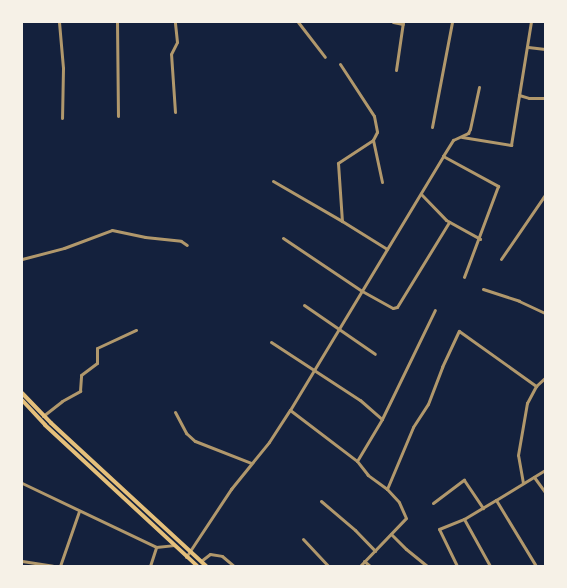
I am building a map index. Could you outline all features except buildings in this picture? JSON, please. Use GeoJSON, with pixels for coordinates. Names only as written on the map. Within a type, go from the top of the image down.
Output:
{"type":"FeatureCollection","features":[{"type":"Feature","properties":{"kind":"main road"},"geometry":{"type":"LineString","coordinates":[[22,393],[43,416],[206,566]]}},
{"type":"Feature","properties":{"kind":"main road"},"geometry":{"type":"LineString","coordinates":[[22,400],[45,425],[197,566]]}},
{"type":"Feature","properties":{"kind":"street"},"geometry":{"type":"LineString","coordinates":[[59,22],[63,68],[62,118]]}},
{"type":"Feature","properties":{"kind":"street"},"geometry":{"type":"LineString","coordinates":[[117,22],[118,116]]}},
{"type":"Feature","properties":{"kind":"street"},"geometry":{"type":"LineString","coordinates":[[175,22],[176,42],[171,54],[175,112]]}},
{"type":"Feature","properties":{"kind":"street"},"geometry":{"type":"LineString","coordinates":[[298,22],[325,57]]}},
{"type":"Feature","properties":{"kind":"street"},"geometry":{"type":"LineString","coordinates":[[393,22],[403,23],[396,70]]}},
{"type":"Feature","properties":{"kind":"street"},"geometry":{"type":"LineString","coordinates":[[432,127],[452,22]]}},
{"type":"Feature","properties":{"kind":"street"},"geometry":{"type":"LineString","coordinates":[[462,137],[511,145],[531,22]]}},
{"type":"Feature","properties":{"kind":"street"},"geometry":{"type":"LineString","coordinates":[[528,47],[545,49]]}},
{"type":"Feature","properties":{"kind":"street"},"geometry":{"type":"LineString","coordinates":[[340,64],[374,116],[377,132],[373,140],[338,163],[342,221]]}},
{"type":"Feature","properties":{"kind":"street"},"geometry":{"type":"LineString","coordinates":[[190,566],[188,558],[190,551],[212,516],[251,463],[269,442],[290,410],[313,369],[453,140],[468,133],[479,87]]}},
{"type":"Feature","properties":{"kind":"street"},"geometry":{"type":"LineString","coordinates":[[519,95],[528,98],[545,98]]}},
{"type":"Feature","properties":{"kind":"street"},"geometry":{"type":"LineString","coordinates":[[373,140],[382,182]]}},
{"type":"Feature","properties":{"kind":"street"},"geometry":{"type":"LineString","coordinates":[[443,156],[498,186],[480,239],[464,277]]}},
{"type":"Feature","properties":{"kind":"street"},"geometry":{"type":"LineString","coordinates":[[272,181],[387,249]]}},
{"type":"Feature","properties":{"kind":"street"},"geometry":{"type":"LineString","coordinates":[[421,194],[449,222],[480,239]]}},
{"type":"Feature","properties":{"kind":"street"},"geometry":{"type":"LineString","coordinates":[[501,259],[545,195]]}},
{"type":"Feature","properties":{"kind":"street"},"geometry":{"type":"LineString","coordinates":[[283,238],[362,291],[393,308],[397,308],[449,222]]}},
{"type":"Feature","properties":{"kind":"street"},"geometry":{"type":"LineString","coordinates":[[22,259],[64,248],[112,230],[145,237],[181,241],[187,244]]}},
{"type":"Feature","properties":{"kind":"street"},"geometry":{"type":"LineString","coordinates":[[483,289],[519,301],[545,313]]}},
{"type":"Feature","properties":{"kind":"street"},"geometry":{"type":"LineString","coordinates":[[304,305],[339,327],[375,354]]}},
{"type":"Feature","properties":{"kind":"street"},"geometry":{"type":"LineString","coordinates":[[357,461],[382,419],[435,310]]}},
{"type":"Feature","properties":{"kind":"street"},"geometry":{"type":"LineString","coordinates":[[43,416],[62,401],[80,391],[81,375],[97,363],[97,348],[136,330]]}},
{"type":"Feature","properties":{"kind":"street"},"geometry":{"type":"LineString","coordinates":[[387,489],[413,426],[428,404],[442,367],[459,331],[536,386]]}},
{"type":"Feature","properties":{"kind":"street"},"geometry":{"type":"LineString","coordinates":[[271,342],[363,402],[382,419]]}},
{"type":"Feature","properties":{"kind":"street"},"geometry":{"type":"LineString","coordinates":[[523,483],[518,455],[527,403],[536,386],[545,378]]}},
{"type":"Feature","properties":{"kind":"street"},"geometry":{"type":"LineString","coordinates":[[290,410],[357,461],[368,475],[387,489],[399,502],[406,518],[360,566]]}},
{"type":"Feature","properties":{"kind":"street"},"geometry":{"type":"LineString","coordinates":[[175,412],[186,433],[195,441],[251,463]]}},
{"type":"Feature","properties":{"kind":"street"},"geometry":{"type":"LineString","coordinates":[[458,566],[439,529],[464,519],[545,470]]}},
{"type":"Feature","properties":{"kind":"street"},"geometry":{"type":"LineString","coordinates":[[534,476],[545,492]]}},
{"type":"Feature","properties":{"kind":"street"},"geometry":{"type":"LineString","coordinates":[[433,503],[464,480],[483,508]]}},
{"type":"Feature","properties":{"kind":"street"},"geometry":{"type":"LineString","coordinates":[[22,483],[156,547],[174,545]]}},
{"type":"Feature","properties":{"kind":"street"},"geometry":{"type":"LineString","coordinates":[[496,500],[536,566]]}},
{"type":"Feature","properties":{"kind":"street"},"geometry":{"type":"LineString","coordinates":[[321,501],[355,530],[374,551]]}},
{"type":"Feature","properties":{"kind":"street"},"geometry":{"type":"LineString","coordinates":[[60,566],[79,511]]}},
{"type":"Feature","properties":{"kind":"street"},"geometry":{"type":"LineString","coordinates":[[464,519],[490,566]]}},
{"type":"Feature","properties":{"kind":"street"},"geometry":{"type":"LineString","coordinates":[[391,534],[406,549],[427,566]]}},
{"type":"Feature","properties":{"kind":"street"},"geometry":{"type":"LineString","coordinates":[[303,540],[328,566]]}},
{"type":"Feature","properties":{"kind":"street"},"geometry":{"type":"LineString","coordinates":[[150,566],[156,547]]}},
{"type":"Feature","properties":{"kind":"street"},"geometry":{"type":"LineString","coordinates":[[201,561],[210,554],[222,556],[234,566]]}},
{"type":"Feature","properties":{"kind":"street"},"geometry":{"type":"LineString","coordinates":[[22,561],[53,566]]}},
{"type":"Feature","properties":{"kind":"street"},"geometry":{"type":"LineString","coordinates":[[364,561],[370,566]]}}]}
